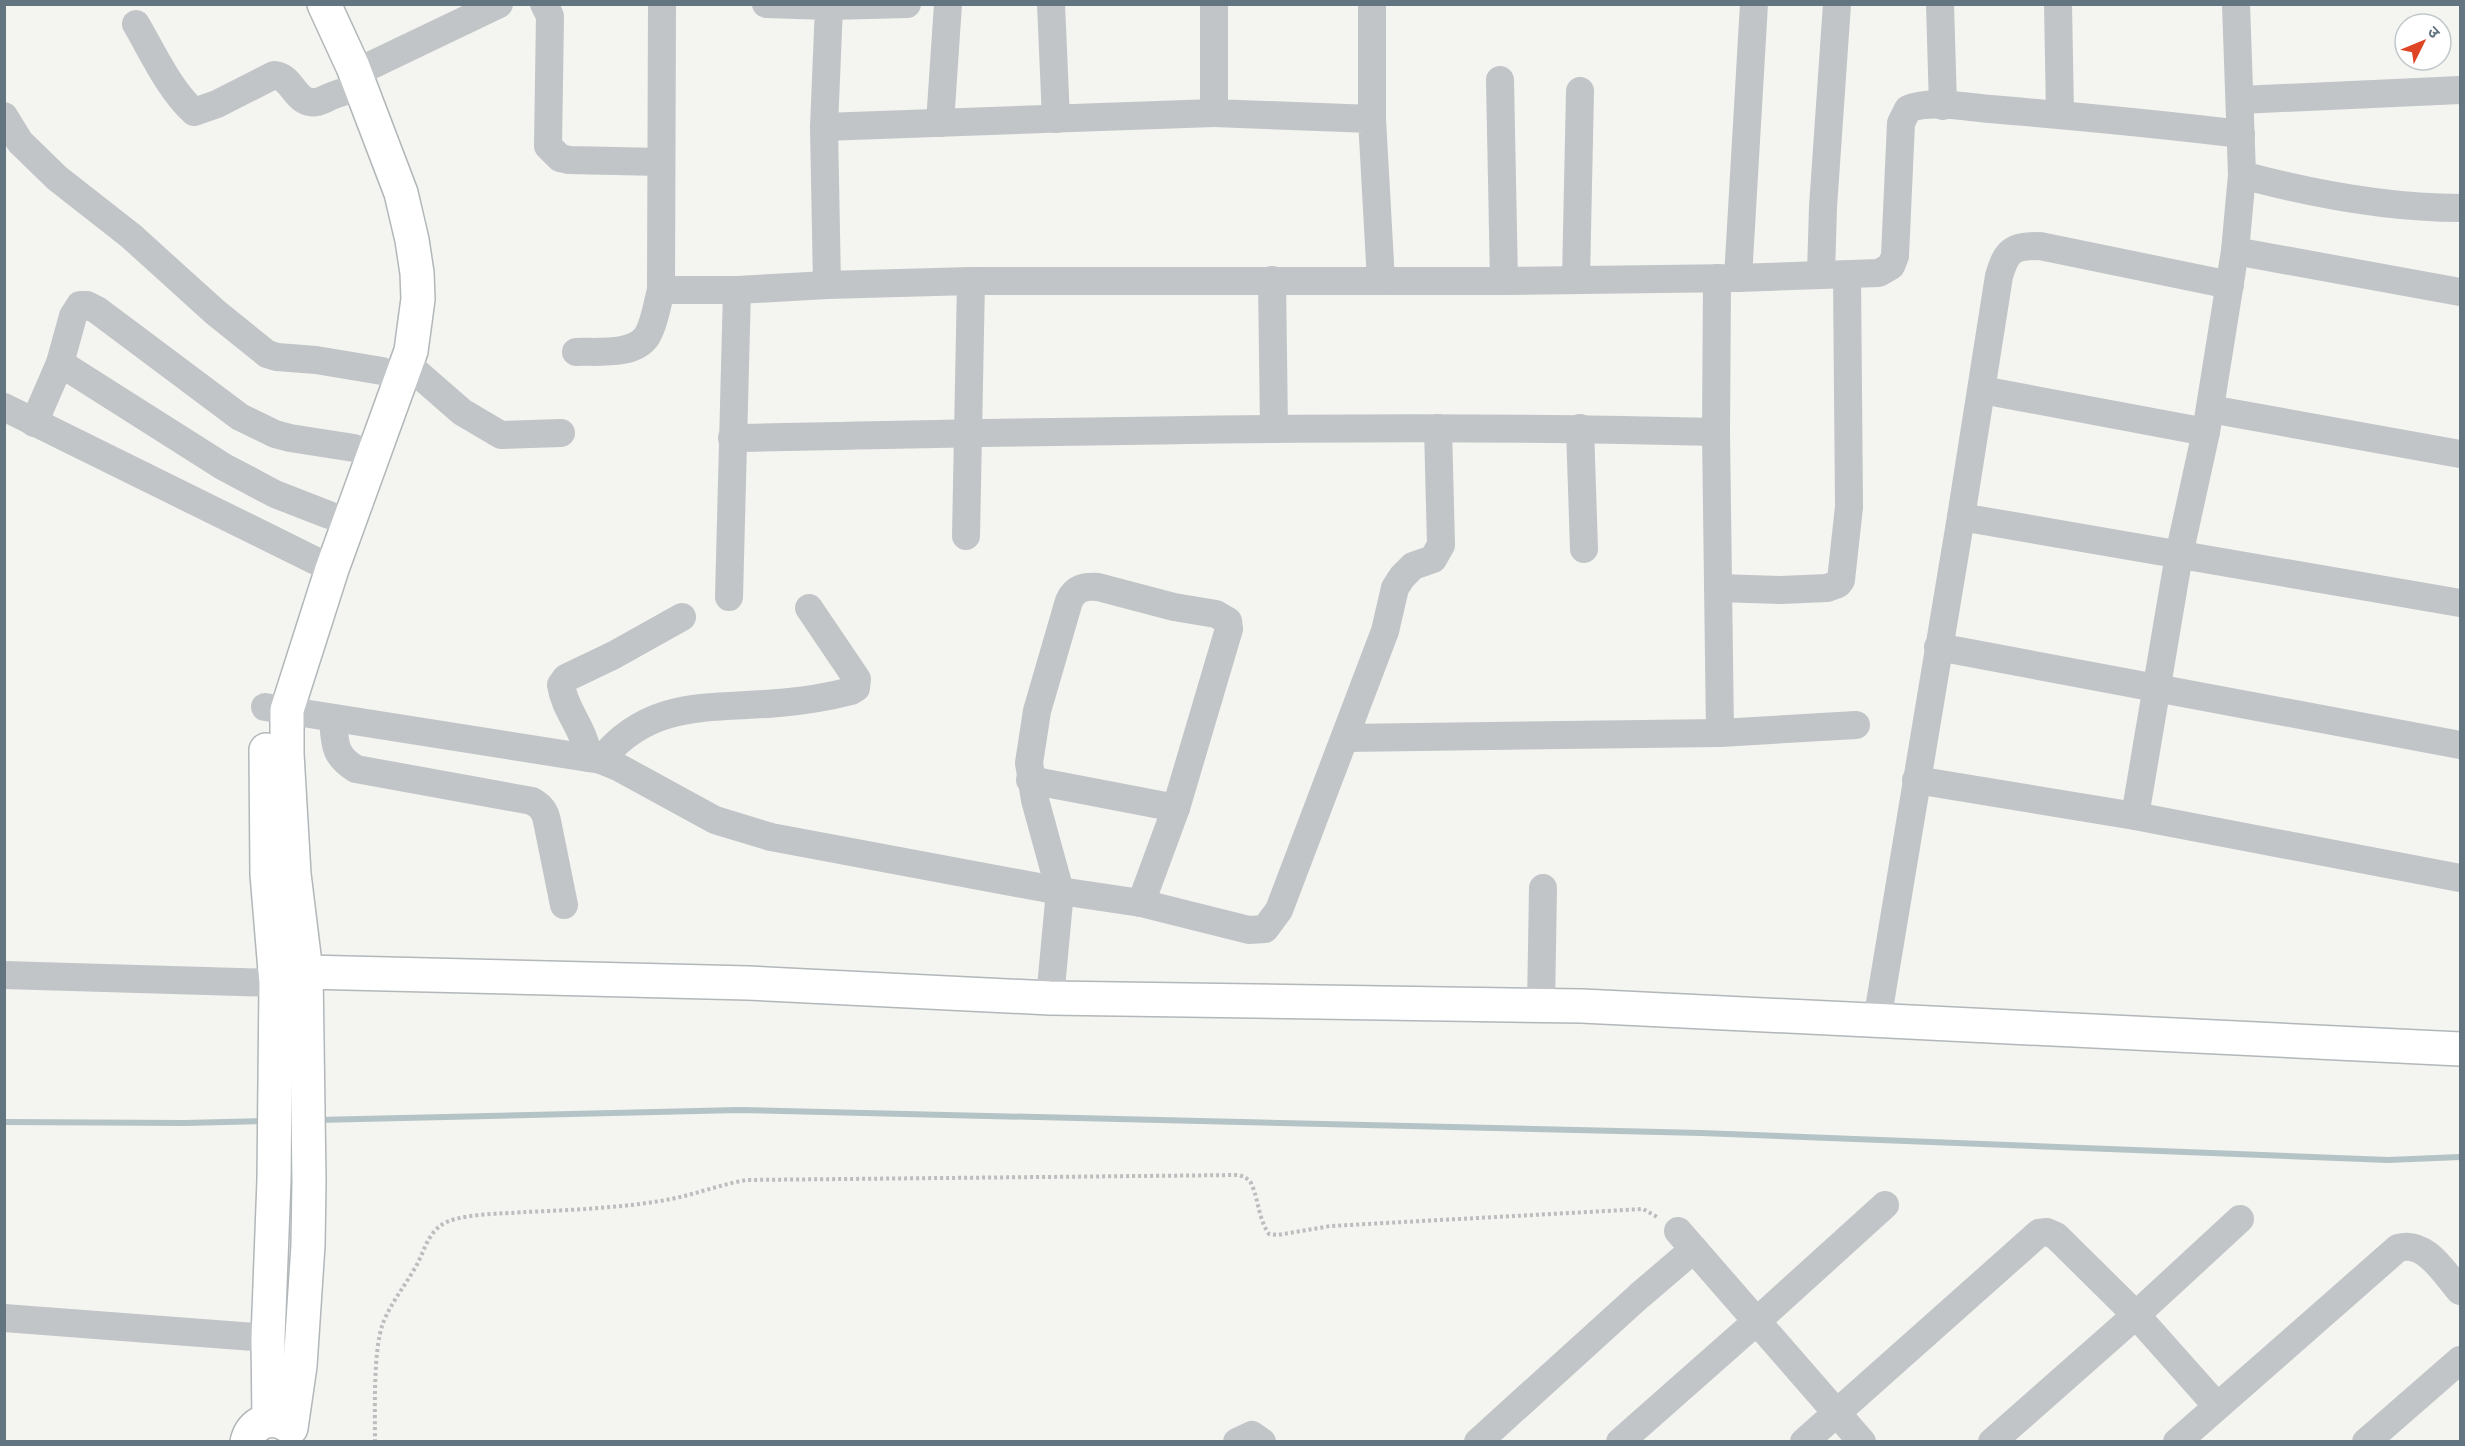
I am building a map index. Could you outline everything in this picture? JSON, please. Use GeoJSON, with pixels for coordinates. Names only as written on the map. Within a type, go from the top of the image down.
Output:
{"type":"FeatureCollection","features":[{"type":"Feature","properties":{"kind":"main road"},"geometry":{"type":"LineString","coordinates":[[300,4],[347,83],[401,193],[417,273],[418,299],[411,351],[394,367],[354,448],[329,515],[322,565]]}},
{"type":"Feature","properties":{"kind":"main road"},"geometry":{"type":"LineString","coordinates":[[324,4],[347,83]]}},
{"type":"Feature","properties":{"kind":"main road"},"geometry":{"type":"LineString","coordinates":[[276,1433],[268,1338],[283,985],[294,874],[276,709],[322,565],[394,367]]}},
{"type":"Feature","properties":{"kind":"main road"},"geometry":{"type":"LineString","coordinates":[[283,985],[748,983],[1050,998],[1541,1006],[2460,1048]]}},
{"type":"Feature","properties":{"kind":"main road"},"geometry":{"type":"LineString","coordinates":[[276,1433],[300,1366],[308,1245],[307,1019],[283,985]]}},
{"type":"Feature","properties":{"kind":"street"},"geometry":{"type":"LineString","coordinates":[[136,24],[187,106],[194,112],[217,105],[274,75],[280,75],[288,81],[302,99],[316,102],[347,83],[499,4]]}},
{"type":"Feature","properties":{"kind":"street"},"geometry":{"type":"LineString","coordinates":[[544,4],[549,16],[548,146],[560,158],[569,160],[661,162]]}},
{"type":"Feature","properties":{"kind":"street"},"geometry":{"type":"LineString","coordinates":[[576,352],[631,348],[641,342],[647,337],[652,324],[661,290],[662,4]]}},
{"type":"Feature","properties":{"kind":"street"},"geometry":{"type":"LineString","coordinates":[[766,4],[829,6],[907,4]]}},
{"type":"Feature","properties":{"kind":"street"},"geometry":{"type":"LineString","coordinates":[[940,123],[948,4]]}},
{"type":"Feature","properties":{"kind":"street"},"geometry":{"type":"LineString","coordinates":[[1051,4],[1056,119]]}},
{"type":"Feature","properties":{"kind":"street"},"geometry":{"type":"LineString","coordinates":[[1214,4],[1214,113]]}},
{"type":"Feature","properties":{"kind":"street"},"geometry":{"type":"LineString","coordinates":[[1372,4],[1372,118],[1381,281]]}},
{"type":"Feature","properties":{"kind":"street"},"geometry":{"type":"LineString","coordinates":[[1720,733],[1716,432],[1754,4]]}},
{"type":"Feature","properties":{"kind":"street"},"geometry":{"type":"LineString","coordinates":[[1718,588],[1781,590],[1827,588],[1838,584],[1841,580],[1849,507],[1834,274],[1823,207],[1837,4]]}},
{"type":"Feature","properties":{"kind":"street"},"geometry":{"type":"LineString","coordinates":[[1940,4],[1943,106]]}},
{"type":"Feature","properties":{"kind":"street"},"geometry":{"type":"LineString","coordinates":[[2058,4],[2060,114]]}},
{"type":"Feature","properties":{"kind":"street"},"geometry":{"type":"LineString","coordinates":[[2135,816],[2179,555],[2208,421],[2235,251],[2242,175],[2236,4]]}},
{"type":"Feature","properties":{"kind":"street"},"geometry":{"type":"LineString","coordinates":[[827,285],[824,127],[829,6]]}},
{"type":"Feature","properties":{"kind":"street"},"geometry":{"type":"LineString","coordinates":[[1500,80],[1504,281]]}},
{"type":"Feature","properties":{"kind":"street"},"geometry":{"type":"LineString","coordinates":[[2240,100],[2460,90]]}},
{"type":"Feature","properties":{"kind":"street"},"geometry":{"type":"LineString","coordinates":[[1576,279],[1580,91]]}},
{"type":"Feature","properties":{"kind":"street"},"geometry":{"type":"LineString","coordinates":[[661,290],[737,290],[971,281],[1504,281],[1880,273],[1891,266],[1895,256],[1901,123],[1904,114],[1915,106],[2060,114],[2241,134]]}},
{"type":"Feature","properties":{"kind":"street"},"geometry":{"type":"LineString","coordinates":[[824,127],[1214,113],[1372,118]]}},
{"type":"Feature","properties":{"kind":"street"},"geometry":{"type":"LineString","coordinates":[[4,116],[20,142],[57,178],[131,236],[215,312],[267,354],[277,357],[394,367],[501,435],[561,433]]}},
{"type":"Feature","properties":{"kind":"street"},"geometry":{"type":"LineString","coordinates":[[2242,175],[2300,191],[2378,202],[2460,208]]}},
{"type":"Feature","properties":{"kind":"street"},"geometry":{"type":"LineString","coordinates":[[1877,1021],[1999,276],[2004,260],[2010,251],[2022,246],[2040,246],[2230,285]]}},
{"type":"Feature","properties":{"kind":"street"},"geometry":{"type":"LineString","coordinates":[[2235,251],[2460,292]]}},
{"type":"Feature","properties":{"kind":"street"},"geometry":{"type":"LineString","coordinates":[[1272,280],[1274,429]]}},
{"type":"Feature","properties":{"kind":"street"},"geometry":{"type":"LineString","coordinates":[[966,536],[971,281]]}},
{"type":"Feature","properties":{"kind":"street"},"geometry":{"type":"LineString","coordinates":[[729,597],[737,290]]}},
{"type":"Feature","properties":{"kind":"street"},"geometry":{"type":"LineString","coordinates":[[34,423],[60,363],[73,316],[80,305],[87,305],[97,310],[240,417],[275,434],[354,448]]}},
{"type":"Feature","properties":{"kind":"street"},"geometry":{"type":"LineString","coordinates":[[60,363],[224,467],[275,494],[329,515]]}},
{"type":"Feature","properties":{"kind":"street"},"geometry":{"type":"LineString","coordinates":[[1982,390],[2460,454]]}},
{"type":"Feature","properties":{"kind":"street"},"geometry":{"type":"LineString","coordinates":[[4,407],[322,565]]}},
{"type":"Feature","properties":{"kind":"street"},"geometry":{"type":"LineString","coordinates":[[732,438],[1438,428],[1580,428],[1716,432]]}},
{"type":"Feature","properties":{"kind":"street"},"geometry":{"type":"LineString","coordinates":[[276,709],[595,759],[618,767],[715,820],[771,837],[1060,891],[1141,903],[1249,930],[1265,929],[1279,910],[1345,738],[1385,631],[1395,588],[1413,566],[1433,559],[1441,545],[1438,428]]}},
{"type":"Feature","properties":{"kind":"street"},"geometry":{"type":"LineString","coordinates":[[1580,428],[1584,549]]}},
{"type":"Feature","properties":{"kind":"street"},"geometry":{"type":"LineString","coordinates":[[1961,517],[2460,603]]}},
{"type":"Feature","properties":{"kind":"street"},"geometry":{"type":"LineString","coordinates":[[1050,998],[1060,891],[1030,780],[1029,763],[1037,711],[1069,601],[1072,594],[1087,586],[1174,607],[1216,614],[1228,621],[1228,635],[1176,808],[1141,903]]}},
{"type":"Feature","properties":{"kind":"street"},"geometry":{"type":"LineString","coordinates":[[595,759],[624,737],[651,721],[671,713],[700,707],[779,703],[851,691],[856,688],[857,678],[809,608]]}},
{"type":"Feature","properties":{"kind":"street"},"geometry":{"type":"LineString","coordinates":[[595,759],[562,696],[561,684],[566,678],[614,655],[682,617]]}},
{"type":"Feature","properties":{"kind":"street"},"geometry":{"type":"LineString","coordinates":[[1938,647],[2460,745]]}},
{"type":"Feature","properties":{"kind":"street"},"geometry":{"type":"LineString","coordinates":[[333,718],[338,755],[356,769],[522,799],[538,805],[545,812],[564,905]]}},
{"type":"Feature","properties":{"kind":"street"},"geometry":{"type":"LineString","coordinates":[[1345,738],[1720,733],[1856,724]]}},
{"type":"Feature","properties":{"kind":"street"},"geometry":{"type":"LineString","coordinates":[[1030,780],[1176,808]]}},
{"type":"Feature","properties":{"kind":"street"},"geometry":{"type":"LineString","coordinates":[[1916,780],[2135,816],[2460,879]]}},
{"type":"Feature","properties":{"kind":"street"},"geometry":{"type":"LineString","coordinates":[[1541,1006],[1543,888]]}},
{"type":"Feature","properties":{"kind":"street"},"geometry":{"type":"LineString","coordinates":[[4,975],[283,985]]}},
{"type":"Feature","properties":{"kind":"street"},"geometry":{"type":"LineString","coordinates":[[1620,1442],[1885,1204]]}},
{"type":"Feature","properties":{"kind":"street"},"geometry":{"type":"LineString","coordinates":[[1992,1442],[2136,1316],[2240,1219]]}},
{"type":"Feature","properties":{"kind":"street"},"geometry":{"type":"LineString","coordinates":[[1804,1442],[2039,1233],[2047,1232],[2056,1236],[2136,1316],[2217,1406]]}},
{"type":"Feature","properties":{"kind":"street"},"geometry":{"type":"LineString","coordinates":[[1478,1442],[1639,1296],[1686,1240],[1862,1442]]}},
{"type":"Feature","properties":{"kind":"street"},"geometry":{"type":"LineString","coordinates":[[2177,1442],[2398,1248],[2416,1246],[2426,1252],[2460,1291]]}},
{"type":"Feature","properties":{"kind":"street"},"geometry":{"type":"LineString","coordinates":[[4,1318],[268,1338]]}},
{"type":"Feature","properties":{"kind":"street"},"geometry":{"type":"LineString","coordinates":[[2371,1440],[2460,1360]]}},
{"type":"Feature","properties":{"kind":"street"},"geometry":{"type":"LineString","coordinates":[[1237,1442],[1252,1435],[1262,1442]]}},
{"type":"Feature","properties":{"kind":"path"},"geometry":{"type":"LineString","coordinates":[[375,1442],[378,1345],[382,1325],[392,1303],[417,1265],[424,1245],[433,1232],[451,1220],[666,1200],[718,1185],[746,1180],[1239,1175],[1246,1177],[1250,1182],[1259,1215],[1269,1234],[1278,1235],[1330,1226],[1643,1209],[1686,1240]]}},
{"type":"Feature","properties":{"kind":"waterway"},"geometry":{"type":"LineString","coordinates":[[317,1120],[739,1110],[1701,1133],[2388,1160],[2460,1157]]}},
{"type":"Feature","properties":{"kind":"waterway"},"geometry":{"type":"LineString","coordinates":[[4,1122],[265,1121]]}}]}
